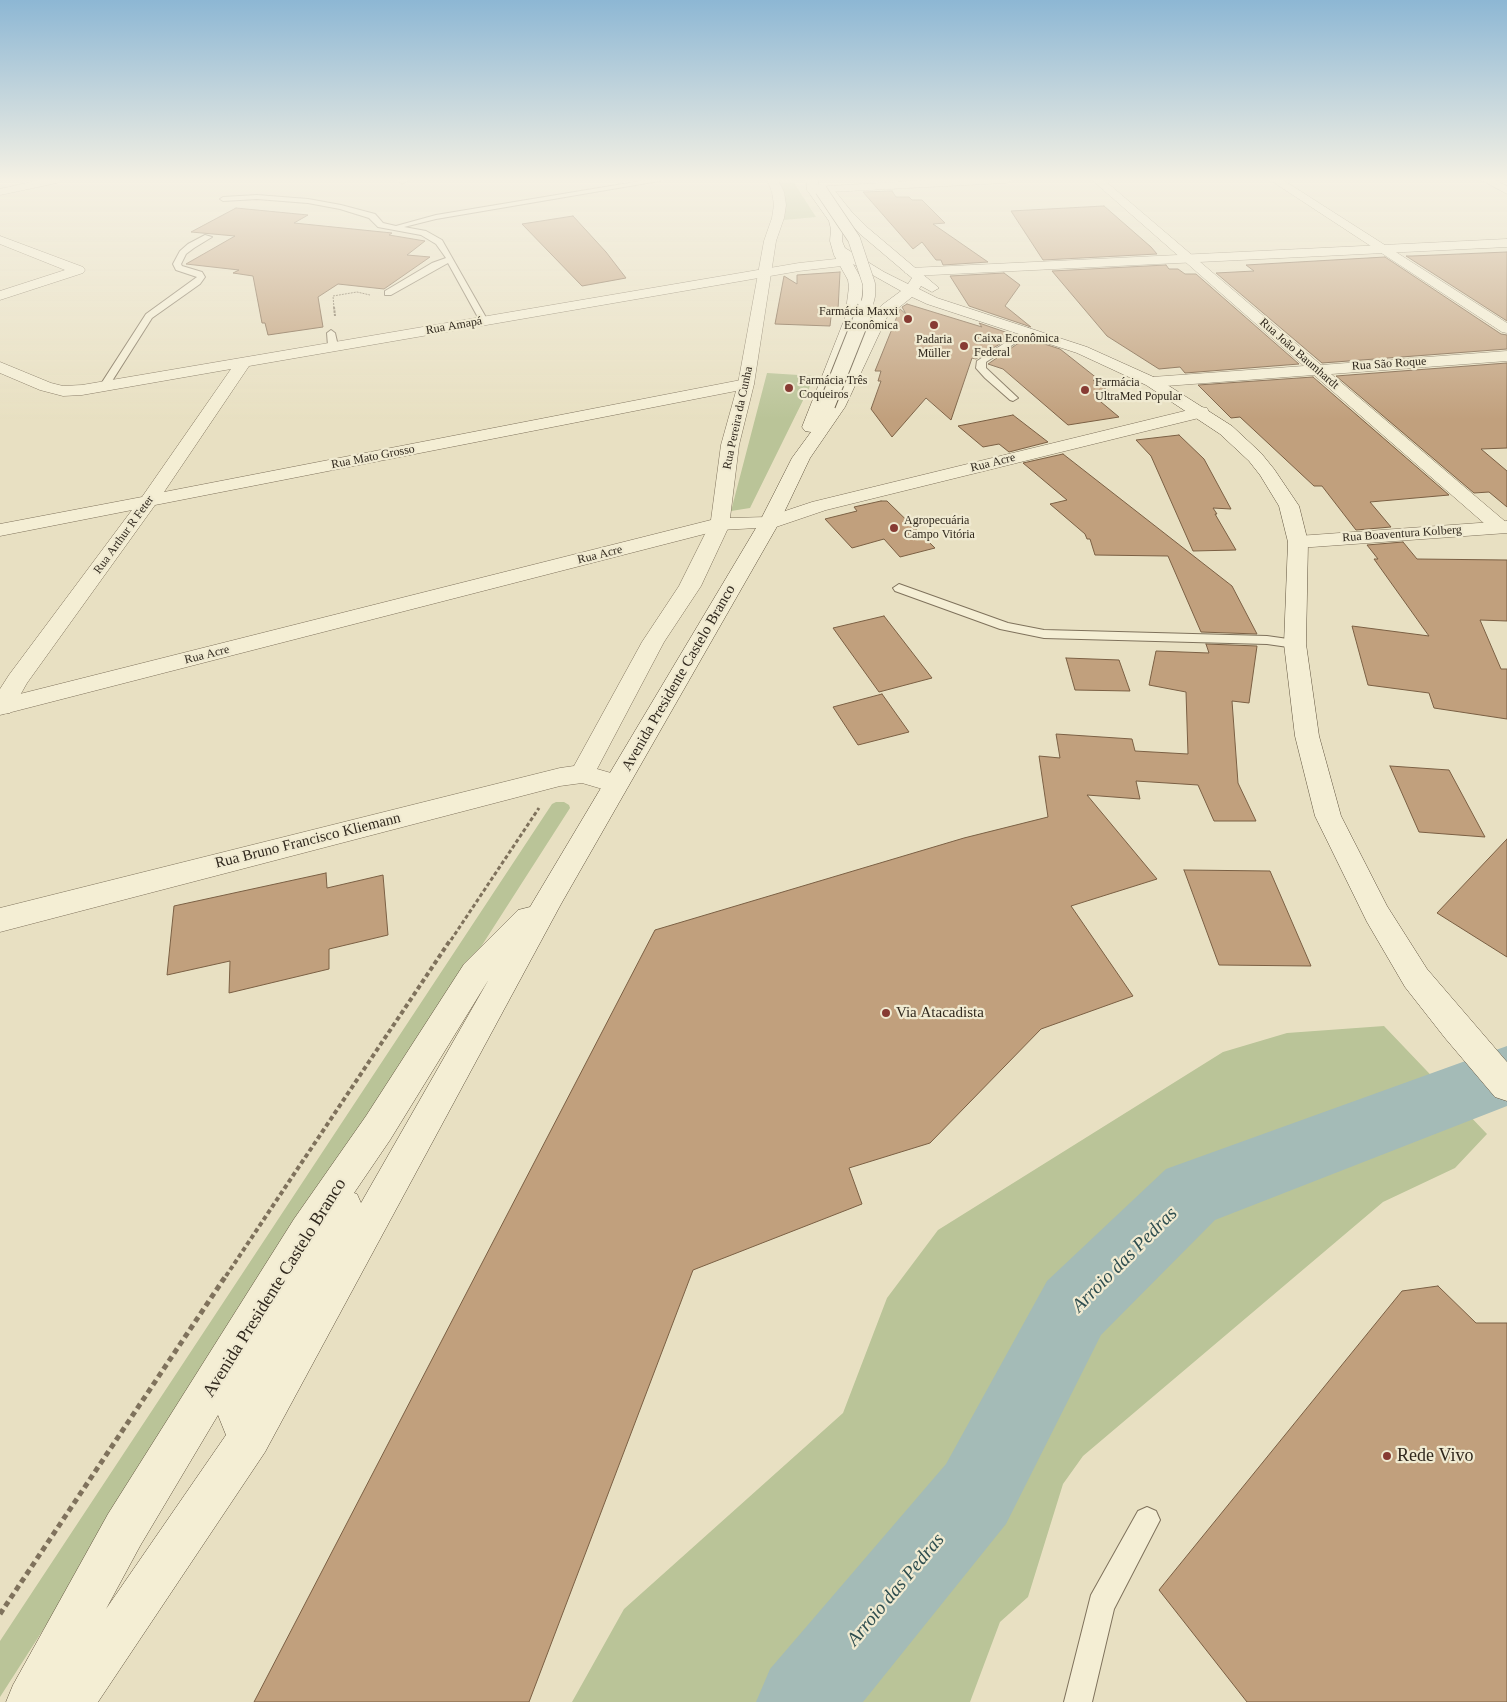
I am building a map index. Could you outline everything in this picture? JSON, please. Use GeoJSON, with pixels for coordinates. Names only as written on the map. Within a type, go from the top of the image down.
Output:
{"type":"FeatureCollection","features":[{"type":"Feature","properties":{"kind":"street"},"geometry":{"type":"LineString","coordinates":[[0,296],[78,270],[51,259]]}},
{"type":"Feature","properties":{"kind":"street","name":"Rua Pereira da Cunha"},"geometry":{"type":"LineString","coordinates":[[571,775],[690,586],[720,524],[730,445],[746,384],[768,259]]}},
{"type":"Feature","properties":{"kind":"street","name":"Rua Amapá"},"geometry":{"type":"LineString","coordinates":[[0,367],[46,388],[63,391],[104,387],[244,362],[332,340],[484,321],[766,273],[812,259]]}},
{"type":"Feature","properties":{"kind":"street"},"geometry":{"type":"LineString","coordinates":[[844,259],[855,280],[859,294],[864,297],[910,285],[1199,259]]}},
{"type":"Feature","properties":{"kind":"street"},"geometry":{"type":"LineString","coordinates":[[854,259],[874,272],[910,285],[936,291],[986,318]]}},
{"type":"Feature","properties":{"kind":"street"},"geometry":{"type":"LineString","coordinates":[[801,458],[827,405],[869,296],[869,284],[861,259]]}},
{"type":"Feature","properties":{"kind":"street"},"geometry":{"type":"LineString","coordinates":[[890,259],[910,285],[932,301],[1082,350],[1152,382],[1201,412],[1242,445],[1268,473],[1289,506],[1298,542],[1295,644],[1307,736],[1328,816],[1394,944],[1416,978],[1456,1028],[1507,1086]]}},
{"type":"Feature","properties":{"kind":"street"},"geometry":{"type":"LineString","coordinates":[[1399,259],[1507,329]]}},
{"type":"Feature","properties":{"kind":"street","name":"Rua João Baumhardt"},"geometry":{"type":"LineString","coordinates":[[1189,260],[1504,527]]}},
{"type":"Feature","properties":{"kind":"street","name":"Avenida Presidente Castelo Branco"},"geometry":{"type":"LineString","coordinates":[[801,458],[837,407],[880,316],[910,285]]}},
{"type":"Feature","properties":{"kind":"street","name":"Avenida Presidente Castelo Branco"},"geometry":{"type":"LineString","coordinates":[[70,1702],[250,1437],[551,896],[769,523],[801,458],[818,404],[852,318],[856,287]]}},
{"type":"Feature","properties":{"kind":"street","name":"Rua São Roque"},"geometry":{"type":"LineString","coordinates":[[1152,382],[1507,356]]}},
{"type":"Feature","properties":{"kind":"street","name":"Rua Arthur R Feter"},"geometry":{"type":"LineString","coordinates":[[1,707],[17,680],[149,500],[244,362]]}},
{"type":"Feature","properties":{"kind":"street","name":"Rua Mato Grosso"},"geometry":{"type":"LineString","coordinates":[[0,530],[746,384]]}},
{"type":"Feature","properties":{"kind":"street","name":"Rua Acre"},"geometry":{"type":"LineString","coordinates":[[1,707],[720,524],[769,523],[819,506],[1201,412]]}},
{"type":"Feature","properties":{"kind":"street","name":"Rua Boaventura Kolberg"},"geometry":{"type":"LineString","coordinates":[[1298,542],[1504,527]]}},
{"type":"Feature","properties":{"kind":"street"},"geometry":{"type":"LineString","coordinates":[[571,775],[616,784]]}},
{"type":"Feature","properties":{"kind":"street","name":"Rua Bruno Francisco Kliemann"},"geometry":{"type":"LineString","coordinates":[[0,920],[571,775]]}},
{"type":"Feature","properties":{"kind":"street","name":"Avenida Presidente Castelo Branco"},"geometry":{"type":"LineString","coordinates":[[30,1702],[124,1530],[307,1232],[378,1128],[475,973],[551,896]]}},
{"type":"Feature","properties":{"kind":"street"},"geometry":{"type":"LineString","coordinates":[[250,1437],[238,1414],[244,1377],[342,1210],[378,1128]]}},
{"type":"Feature","properties":{"kind":"lane"},"geometry":{"type":"LineString","coordinates":[[104,387],[149,316],[197,282],[200,277],[199,274],[179,268],[177,264],[179,259]]}},
{"type":"Feature","properties":{"kind":"lane"},"geometry":{"type":"LineString","coordinates":[[388,293],[436,264],[449,259]]}},
{"type":"Feature","properties":{"kind":"lane"},"geometry":{"type":"LineString","coordinates":[[450,259],[484,321]]}},
{"type":"Feature","properties":{"kind":"lane"},"geometry":{"type":"LineString","coordinates":[[1013,398],[981,368],[982,361],[1028,331]]}},
{"type":"Feature","properties":{"kind":"lane"},"geometry":{"type":"LineString","coordinates":[[899,588],[1005,626],[1044,634],[1267,640],[1295,644]]}},
{"type":"Feature","properties":{"kind":"lane"},"geometry":{"type":"LineString","coordinates":[[1078,1702],[1101,1605],[1147,1520]]}},
{"type":"Feature","properties":{"kind":"path"},"geometry":{"type":"LineString","coordinates":[[332,340],[336,324],[333,296],[357,292],[372,295]]}},
{"type":"Feature","properties":{"kind":"path"},"geometry":{"type":"LineString","coordinates":[[0,1614],[571,775]]}},
{"type":"Feature","properties":{"kind":"green space"},"geometry":{"type":"Polygon","coordinates":[[[767,373],[815,376],[750,508],[731,511],[767,373]]]}},
{"type":"Feature","properties":{"kind":"green space"},"geometry":{"type":"Polygon","coordinates":[[[564,802],[570,808],[0,1697],[0,1641],[552,804],[564,802]]]}},
{"type":"Feature","properties":{"kind":"green space"},"geometry":{"type":"Polygon","coordinates":[[[1384,1026],[1487,1134],[1455,1168],[1383,1202],[1083,1456],[1063,1484],[1028,1597],[1000,1622],[970,1702],[572,1702],[624,1609],[843,1413],[887,1298],[938,1230],[1223,1052],[1287,1033],[1384,1026]]]}},
{"type":"Feature","properties":{"kind":"building"},"geometry":{"type":"Polygon","coordinates":[[[194,259],[427,259],[384,289],[338,284],[318,297],[323,327],[268,335],[265,323],[262,323],[253,276],[233,273],[239,270],[186,264],[194,259]]]}},
{"type":"Feature","properties":{"kind":"building"},"geometry":{"type":"Polygon","coordinates":[[[556,259],[612,259],[626,278],[582,286],[556,259]]]}},
{"type":"Feature","properties":{"kind":"building"},"geometry":{"type":"Polygon","coordinates":[[[984,259],[988,262],[943,265],[941,260],[936,260],[984,259]]]}},
{"type":"Feature","properties":{"kind":"building"},"geometry":{"type":"Polygon","coordinates":[[[1343,259],[1389,259],[1501,334],[1507,335],[1507,349],[1322,363],[1216,273],[1254,271],[1246,265],[1343,259]]]}},
{"type":"Feature","properties":{"kind":"building"},"geometry":{"type":"Polygon","coordinates":[[[1411,259],[1507,259],[1507,321],[1411,259]]]}},
{"type":"Feature","properties":{"kind":"building"},"geometry":{"type":"Polygon","coordinates":[[[1166,265],[1169,269],[1178,269],[1185,274],[1196,274],[1299,364],[1185,373],[1180,367],[1159,369],[1107,336],[1052,271],[1166,265]]]}},
{"type":"Feature","properties":{"kind":"building"},"geometry":{"type":"Polygon","coordinates":[[[840,272],[838,310],[832,308],[830,326],[775,324],[784,276],[797,284],[797,275],[840,272]]]}},
{"type":"Feature","properties":{"kind":"building"},"geometry":{"type":"Polygon","coordinates":[[[1004,273],[1020,285],[1005,306],[1031,327],[969,306],[950,276],[1004,273]]]}},
{"type":"Feature","properties":{"kind":"building"},"geometry":{"type":"Polygon","coordinates":[[[907,304],[982,327],[979,323],[1014,335],[976,359],[972,358],[951,420],[926,398],[892,437],[871,409],[881,381],[878,381],[881,371],[875,371],[900,309],[906,314],[902,307],[907,304]]]}},
{"type":"Feature","properties":{"kind":"building"},"geometry":{"type":"Polygon","coordinates":[[[1026,338],[1060,349],[1098,379],[1093,380],[1113,394],[1095,397],[1119,417],[1068,425],[1003,369],[988,364],[1026,338]]]}},
{"type":"Feature","properties":{"kind":"building"},"geometry":{"type":"Polygon","coordinates":[[[1507,363],[1507,448],[1481,449],[1507,471],[1507,507],[1489,492],[1474,493],[1336,376],[1507,363]]]}},
{"type":"Feature","properties":{"kind":"building"},"geometry":{"type":"Polygon","coordinates":[[[1313,377],[1449,495],[1370,502],[1391,527],[1356,530],[1322,486],[1314,486],[1240,417],[1231,418],[1198,385],[1313,377]]]}},
{"type":"Feature","properties":{"kind":"building"},"geometry":{"type":"Polygon","coordinates":[[[1013,415],[1048,442],[1009,452],[999,444],[983,447],[958,426],[1013,415]]]}},
{"type":"Feature","properties":{"kind":"building"},"geometry":{"type":"Polygon","coordinates":[[[1179,435],[1204,459],[1231,509],[1213,508],[1236,550],[1193,551],[1151,456],[1136,440],[1179,435]]]}},
{"type":"Feature","properties":{"kind":"building"},"geometry":{"type":"Polygon","coordinates":[[[1063,454],[1232,586],[1257,634],[1201,632],[1168,556],[1095,555],[1090,539],[1087,539],[1085,534],[1050,504],[1067,500],[1023,463],[1063,454]]]}},
{"type":"Feature","properties":{"kind":"building","name":"Agropecuária Campo Vitória"},"geometry":{"type":"Polygon","coordinates":[[[887,501],[935,548],[900,557],[884,539],[852,548],[825,519],[857,511],[854,507],[887,501]]]}},
{"type":"Feature","properties":{"kind":"building"},"geometry":{"type":"Polygon","coordinates":[[[1403,542],[1417,559],[1507,560],[1507,621],[1480,620],[1501,669],[1507,669],[1507,719],[1434,708],[1429,693],[1368,685],[1352,626],[1429,636],[1374,559],[1378,559],[1367,545],[1403,542]]]}},
{"type":"Feature","properties":{"kind":"building"},"geometry":{"type":"Polygon","coordinates":[[[884,616],[932,678],[879,692],[833,628],[884,616]]]}},
{"type":"Feature","properties":{"kind":"building"},"geometry":{"type":"Polygon","coordinates":[[[1206,644],[1257,646],[1249,703],[1232,701],[1238,783],[1256,821],[1214,821],[1198,785],[1136,781],[1140,799],[1087,795],[1157,879],[1071,906],[1133,996],[1041,1029],[930,1143],[849,1168],[862,1204],[693,1270],[529,1702],[254,1702],[655,930],[964,838],[1048,817],[1039,756],[1060,758],[1056,734],[1132,739],[1135,751],[1188,754],[1186,692],[1149,685],[1156,651],[1209,653],[1206,644]]]}},
{"type":"Feature","properties":{"kind":"building"},"geometry":{"type":"Polygon","coordinates":[[[1066,658],[1119,660],[1130,691],[1075,690],[1066,658]]]}},
{"type":"Feature","properties":{"kind":"building"},"geometry":{"type":"Polygon","coordinates":[[[882,694],[909,732],[858,745],[833,707],[882,694]]]}},
{"type":"Feature","properties":{"kind":"building"},"geometry":{"type":"Polygon","coordinates":[[[1390,766],[1449,770],[1485,837],[1419,832],[1390,766]]]}},
{"type":"Feature","properties":{"kind":"building"},"geometry":{"type":"Polygon","coordinates":[[[1507,839],[1507,957],[1437,913],[1507,839]]]}},
{"type":"Feature","properties":{"kind":"building"},"geometry":{"type":"Polygon","coordinates":[[[1184,870],[1270,871],[1311,966],[1219,965],[1184,870]]]}},
{"type":"Feature","properties":{"kind":"building"},"geometry":{"type":"Polygon","coordinates":[[[326,873],[327,888],[383,875],[388,935],[329,949],[329,969],[229,993],[230,961],[167,975],[174,906],[326,873]]]}},
{"type":"Feature","properties":{"kind":"building","name":"Rede Vivo"},"geometry":{"type":"Polygon","coordinates":[[[1438,1286],[1476,1323],[1507,1323],[1507,1702],[1247,1702],[1159,1590],[1402,1291],[1438,1286]]]}},
{"type":"Feature","properties":{"kind":"waterway","name":"Arroio das Pedras"},"geometry":{"type":"LineString","coordinates":[[803,1702],[976,1494],[1074,1308],[1191,1194],[1507,1076]]}},
{"type":"Feature","properties":{"kind":"place","name":"Farmácia Maxxi Econômica"},"geometry":{"type":"Point","coordinates":[908,319]}},
{"type":"Feature","properties":{"kind":"place","name":"Padaria Müller"},"geometry":{"type":"Point","coordinates":[934,325]}},
{"type":"Feature","properties":{"kind":"place","name":"Caixa Econômica Federal"},"geometry":{"type":"Point","coordinates":[964,346]}},
{"type":"Feature","properties":{"kind":"place","name":"Farmácia Três Coqueiros"},"geometry":{"type":"Point","coordinates":[789,388]}},
{"type":"Feature","properties":{"kind":"place","name":"Farmácia UltraMed Popular"},"geometry":{"type":"Point","coordinates":[1085,390]}},
{"type":"Feature","properties":{"kind":"place","name":"Agropecuária Campo Vitória"},"geometry":{"type":"Point","coordinates":[894,528]}},
{"type":"Feature","properties":{"kind":"place","name":"Via Atacadista"},"geometry":{"type":"Point","coordinates":[886,1013]}},
{"type":"Feature","properties":{"kind":"place","name":"Rede Vivo"},"geometry":{"type":"Point","coordinates":[1387,1456]}}]}
